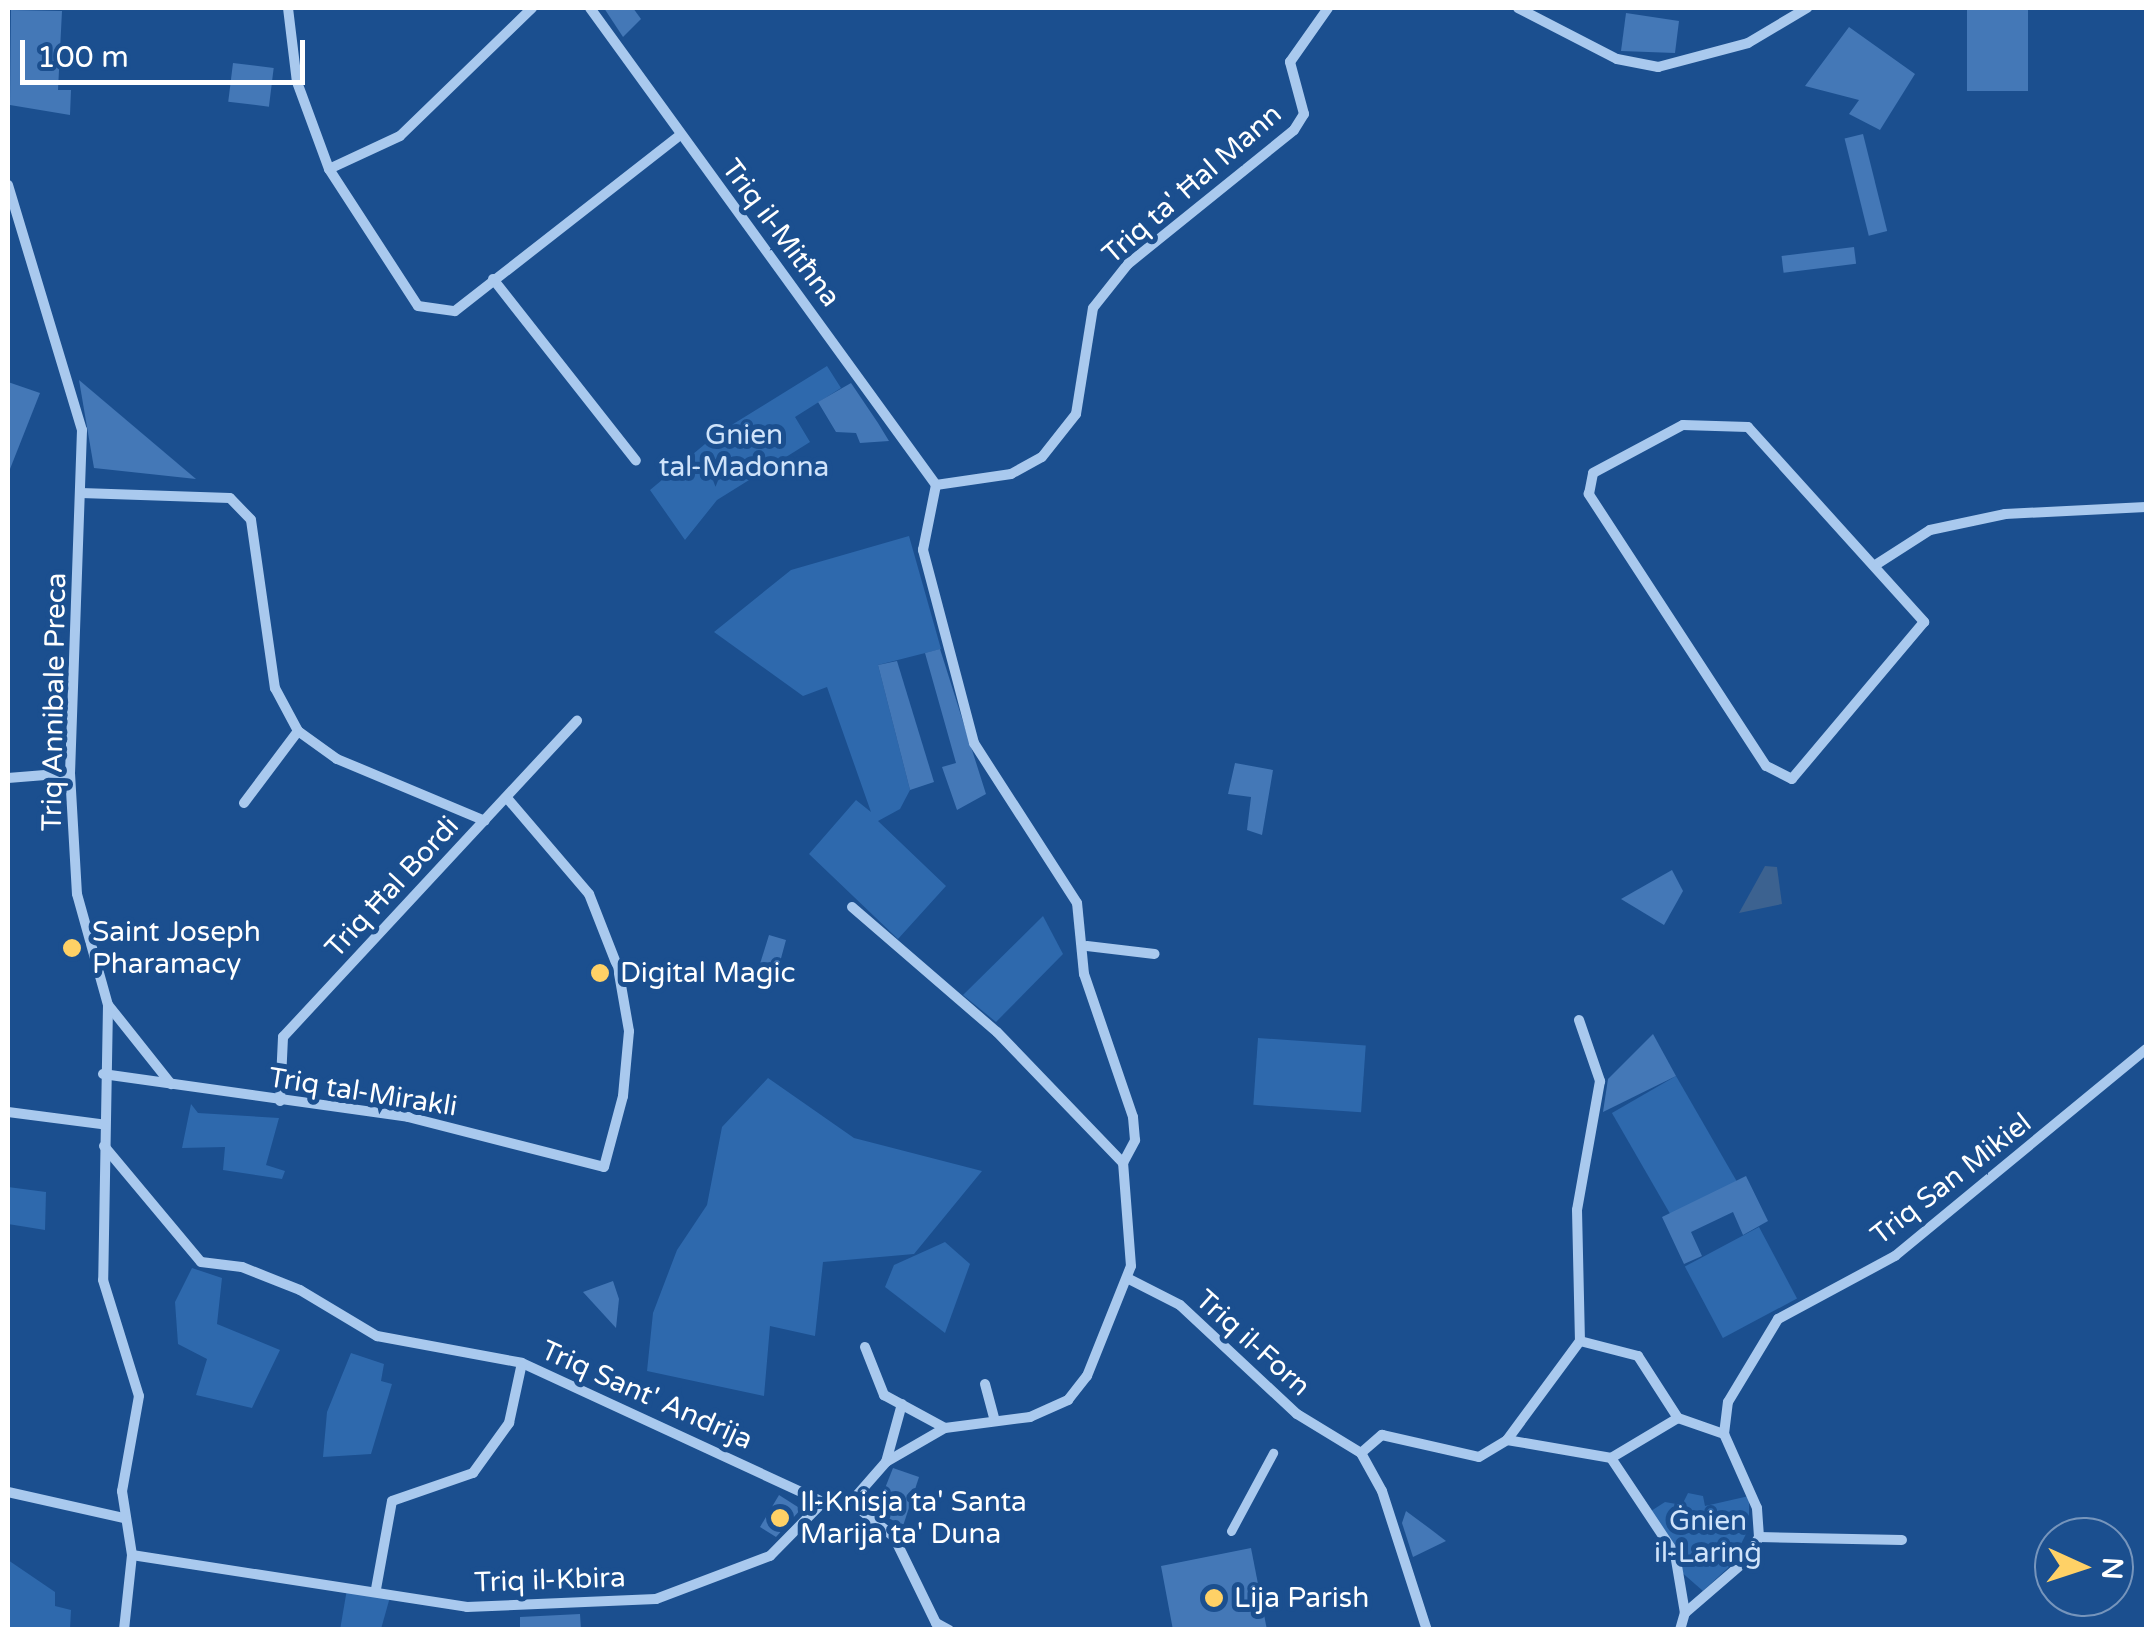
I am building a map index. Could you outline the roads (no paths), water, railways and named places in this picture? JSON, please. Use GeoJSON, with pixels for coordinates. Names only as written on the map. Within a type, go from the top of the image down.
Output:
{"type":"FeatureCollection","features":[{"type":"Feature","properties":{"kind":"street"},"geometry":{"type":"LineString","coordinates":[[288,8],[297,82],[329,169],[418,306],[455,311],[680,135]]}},
{"type":"Feature","properties":{"kind":"street"},"geometry":{"type":"LineString","coordinates":[[329,169],[400,136],[532,8]]}},
{"type":"Feature","properties":{"kind":"street","name":"Triq il-Mitħna"},"geometry":{"type":"LineString","coordinates":[[590,8],[936,484]]}},
{"type":"Feature","properties":{"kind":"street","name":"Triq ta' Ħal Mann"},"geometry":{"type":"LineString","coordinates":[[936,484],[1011,474],[1042,457],[1076,414],[1093,308],[1128,264],[1294,130],[1304,114],[1290,62],[1328,8]]}},
{"type":"Feature","properties":{"kind":"street"},"geometry":{"type":"LineString","coordinates":[[1518,8],[1617,59],[1658,67],[1748,43],[1807,8]]}},
{"type":"Feature","properties":{"kind":"street","name":"Triq Annibale Preca"},"geometry":{"type":"LineString","coordinates":[[8,185],[77,412],[80,493],[70,773],[77,894],[108,1005],[101,1124],[103,1280],[139,1396],[123,1518]]}},
{"type":"Feature","properties":{"kind":"street"},"geometry":{"type":"LineString","coordinates":[[493,279],[636,461]]}},
{"type":"Feature","properties":{"kind":"street"},"geometry":{"type":"LineString","coordinates":[[1683,425],[1748,427],[1876,564],[1924,622],[1792,780],[1766,766],[1589,494],[1593,473],[1683,425]]}},
{"type":"Feature","properties":{"kind":"street"},"geometry":{"type":"LineString","coordinates":[[851,1502],[886,1462],[945,1428],[994,1418],[1030,1418],[1068,1400],[1088,1376],[1127,1278],[1123,1163],[1134,1140],[1133,1117],[1084,974],[1086,946],[1078,903],[974,743],[923,550],[936,484]]}},
{"type":"Feature","properties":{"kind":"street"},"geometry":{"type":"LineString","coordinates":[[80,493],[230,498],[251,520],[275,688],[298,731],[337,759],[484,821]]}},
{"type":"Feature","properties":{"kind":"street"},"geometry":{"type":"LineString","coordinates":[[1876,564],[1930,530],[2005,514],[2146,506]]}},
{"type":"Feature","properties":{"kind":"street","name":"Triq Ħal Bordi"},"geometry":{"type":"LineString","coordinates":[[280,1100],[283,1037],[508,799],[577,720]]}},
{"type":"Feature","properties":{"kind":"street"},"geometry":{"type":"LineString","coordinates":[[244,803],[298,731]]}},
{"type":"Feature","properties":{"kind":"street"},"geometry":{"type":"LineString","coordinates":[[8,778],[70,773]]}},
{"type":"Feature","properties":{"kind":"street","name":"Triq tal-Mirakli"},"geometry":{"type":"LineString","coordinates":[[103,1074],[408,1117],[604,1167],[623,1096],[629,1031],[618,968],[588,894],[508,799]]}},
{"type":"Feature","properties":{"kind":"street"},"geometry":{"type":"LineString","coordinates":[[852,907],[997,1032],[1123,1163]]}},
{"type":"Feature","properties":{"kind":"street"},"geometry":{"type":"LineString","coordinates":[[1086,946],[1155,954]]}},
{"type":"Feature","properties":{"kind":"street"},"geometry":{"type":"LineString","coordinates":[[108,1005],[171,1084]]}},
{"type":"Feature","properties":{"kind":"street"},"geometry":{"type":"LineString","coordinates":[[1427,1630],[1382,1491],[1361,1453],[1382,1435],[1479,1457],[1508,1440],[1580,1342],[1576,1210],[1600,1081],[1579,1020]]}},
{"type":"Feature","properties":{"kind":"street","name":"Triq San Mikiel"},"geometry":{"type":"LineString","coordinates":[[1724,1434],[1728,1402],[1778,1318],[1895,1256],[2146,1049]]}},
{"type":"Feature","properties":{"kind":"street"},"geometry":{"type":"LineString","coordinates":[[8,1112],[101,1124]]}},
{"type":"Feature","properties":{"kind":"street","name":"Triq Sant' Andrija"},"geometry":{"type":"LineString","coordinates":[[104,1145],[201,1262],[242,1267],[300,1290],[377,1336],[522,1363],[822,1502]]}},
{"type":"Feature","properties":{"kind":"street","name":"Triq il-Forn"},"geometry":{"type":"LineString","coordinates":[[1127,1278],[1180,1305],[1298,1414],[1361,1453]]}},
{"type":"Feature","properties":{"kind":"street"},"geometry":{"type":"LineString","coordinates":[[1580,1342],[1638,1356],[1678,1418],[1724,1434],[1757,1508],[1759,1537],[1743,1563],[1686,1613],[1680,1630]]}},
{"type":"Feature","properties":{"kind":"street"},"geometry":{"type":"LineString","coordinates":[[865,1347],[884,1394],[945,1428]]}},
{"type":"Feature","properties":{"kind":"street"},"geometry":{"type":"LineString","coordinates":[[376,1588],[392,1501],[472,1473],[509,1423],[522,1363]]}},
{"type":"Feature","properties":{"kind":"street"},"geometry":{"type":"LineString","coordinates":[[985,1384],[994,1418]]}},
{"type":"Feature","properties":{"kind":"street"},"geometry":{"type":"LineString","coordinates":[[886,1462],[902,1404]]}},
{"type":"Feature","properties":{"kind":"street"},"geometry":{"type":"LineString","coordinates":[[1508,1440],[1611,1458],[1678,1418]]}},
{"type":"Feature","properties":{"kind":"street"},"geometry":{"type":"LineString","coordinates":[[1231,1531],[1273,1453]]}},
{"type":"Feature","properties":{"kind":"street"},"geometry":{"type":"LineString","coordinates":[[1611,1458],[1675,1554],[1686,1613]]}},
{"type":"Feature","properties":{"kind":"street"},"geometry":{"type":"LineString","coordinates":[[8,1492],[123,1518],[132,1555],[124,1630]]}},
{"type":"Feature","properties":{"kind":"street"},"geometry":{"type":"LineString","coordinates":[[822,1502],[851,1502],[894,1537],[933,1626],[949,1630]]}},
{"type":"Feature","properties":{"kind":"street","name":"Triq il-Kbira"},"geometry":{"type":"LineString","coordinates":[[132,1555],[376,1588],[467,1607],[656,1600],[770,1556],[822,1502]]}},
{"type":"Feature","properties":{"kind":"street"},"geometry":{"type":"LineString","coordinates":[[1759,1537],[1902,1540]]}},
{"type":"Feature","properties":{"kind":"place","name":"Saint Joseph Pharamacy"},"geometry":{"type":"Point","coordinates":[72,948]}},
{"type":"Feature","properties":{"kind":"place","name":"Digital Magic"},"geometry":{"type":"Point","coordinates":[600,973]}},
{"type":"Feature","properties":{"kind":"place","name":"Il-Knisja ta' Santa Marija ta' Duna"},"geometry":{"type":"Point","coordinates":[780,1518]}},
{"type":"Feature","properties":{"kind":"place","name":"Lija Parish"},"geometry":{"type":"Point","coordinates":[1214,1598]}},
{"type":"Feature","properties":{"kind":"park label","name":"Gnien tal-Madonna"},"geometry":{"type":"Point","coordinates":[744,451]}},
{"type":"Feature","properties":{"kind":"park label","name":"Ġnien il-Larinġ"},"geometry":{"type":"Point","coordinates":[1708,1537]}}]}
